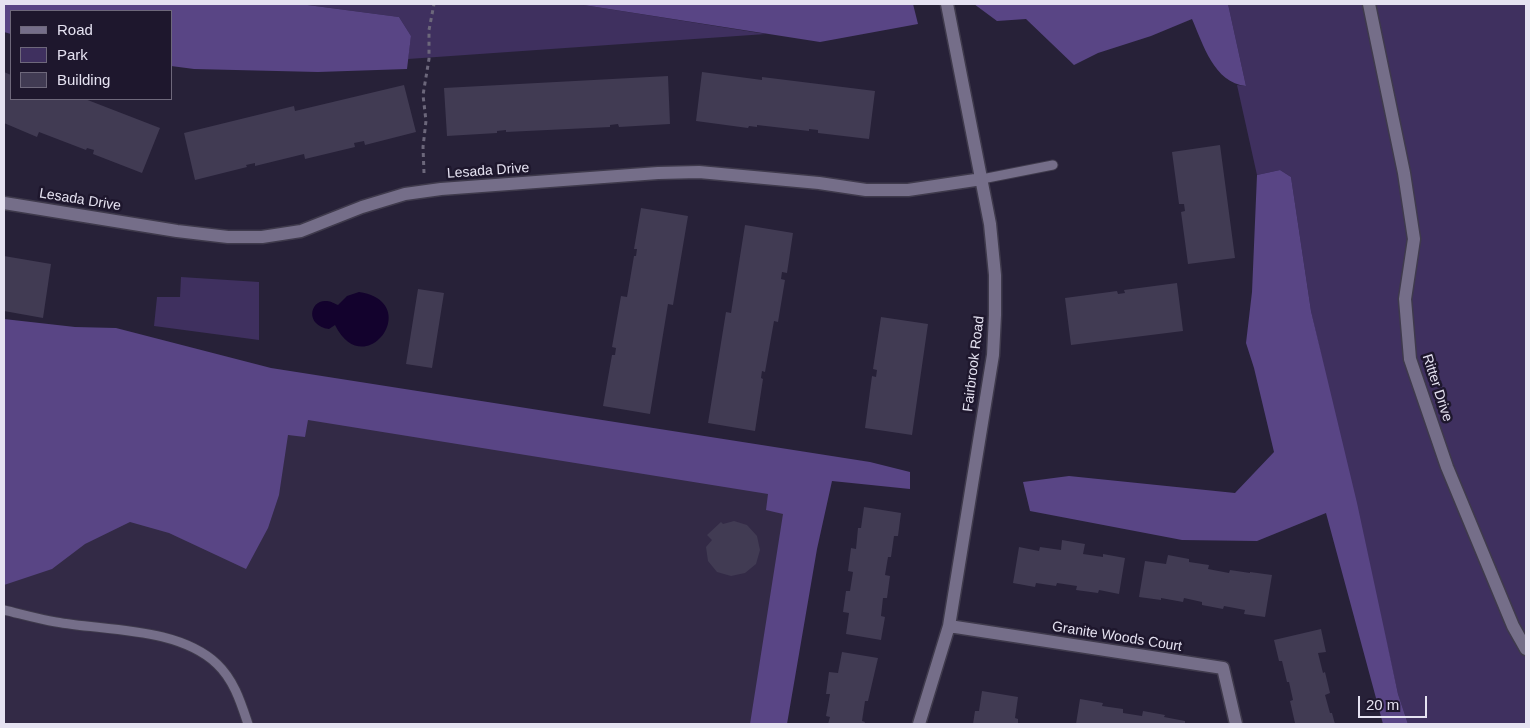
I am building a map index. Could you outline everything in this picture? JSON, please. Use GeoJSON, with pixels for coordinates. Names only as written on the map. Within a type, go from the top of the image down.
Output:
{"type":"FeatureCollection","features":[{"type":"Feature","properties":{"kind":"street","name":"Fairbrook Road"},"geometry":{"type":"LineString","coordinates":[[919,724],[949,626],[993,355],[995,315],[995,275],[990,224],[947,4]]}},
{"type":"Feature","properties":{"kind":"street","name":"Ritter Drive"},"geometry":{"type":"LineString","coordinates":[[1369,4],[1404,173],[1414,239],[1405,299],[1410,359],[1447,467],[1513,626],[1526,648]]}},
{"type":"Feature","properties":{"kind":"street","name":"Lesada Drive"},"geometry":{"type":"LineString","coordinates":[[4,202],[178,232],[228,237],[262,237],[301,230],[362,207],[405,194],[658,172],[698,172],[819,183],[866,190],[908,190],[982,179]]}},
{"type":"Feature","properties":{"kind":"street","name":"Granite Woods Court"},"geometry":{"type":"LineString","coordinates":[[949,626],[1223,668],[1236,724]]}},
{"type":"Feature","properties":{"kind":"lane"},"geometry":{"type":"LineString","coordinates":[[982,179],[1053,165]]}},
{"type":"Feature","properties":{"kind":"lane"},"geometry":{"type":"LineString","coordinates":[[4,610],[56,622],[157,636],[198,651],[216,663],[233,684],[248,724]]}},
{"type":"Feature","properties":{"kind":"path"},"geometry":{"type":"LineString","coordinates":[[425,191],[423,147],[426,121],[423,95],[429,59],[429,30],[434,4]]}},
{"type":"Feature","properties":{"kind":"shaded area"},"geometry":{"type":"Polygon","coordinates":[[[4,4],[300,4],[399,17],[411,36],[407,69],[318,72],[194,69],[172,66],[172,10],[10,10],[10,34],[4,32],[4,4]]]}},
{"type":"Feature","properties":{"kind":"shaded area"},"geometry":{"type":"Polygon","coordinates":[[[577,4],[913,4],[918,24],[820,42],[577,4]]]}},
{"type":"Feature","properties":{"kind":"shaded area"},"geometry":{"type":"Polygon","coordinates":[[[974,4],[1228,4],[1246,86],[1226,78],[1218,70],[1205,50],[1192,19],[1151,36],[1098,53],[1074,65],[1026,19],[997,21],[974,4]]]}},
{"type":"Feature","properties":{"kind":"shaded area"},"geometry":{"type":"Polygon","coordinates":[[[1280,170],[1291,177],[1311,311],[1357,503],[1398,694],[1408,724],[1383,724],[1326,513],[1257,541],[1182,540],[1030,511],[1023,482],[1069,476],[1235,493],[1274,452],[1254,368],[1246,343],[1252,292],[1257,175],[1280,170]]]}},
{"type":"Feature","properties":{"kind":"shaded area"},"geometry":{"type":"Polygon","coordinates":[[[359,292],[378,299],[387,310],[388,323],[383,335],[373,344],[361,347],[347,341],[335,325],[329,329],[321,327],[316,323],[312,313],[321,301],[328,301],[338,305],[347,296],[359,292]]]}},
{"type":"Feature","properties":{"kind":"shaded area"},"geometry":{"type":"Polygon","coordinates":[[[4,319],[75,327],[116,328],[271,368],[870,462],[910,472],[910,489],[832,481],[817,549],[787,724],[750,724],[783,514],[766,510],[768,494],[308,420],[305,437],[288,435],[279,495],[268,528],[246,569],[169,533],[130,522],[85,544],[52,569],[4,585],[4,319]]]}},
{"type":"Feature","properties":{"kind":"shaded area"},"geometry":{"type":"Polygon","coordinates":[[[4,334],[825,467],[778,724],[4,724],[4,334]]]}},
{"type":"Feature","properties":{"kind":"green space"},"geometry":{"type":"Polygon","coordinates":[[[300,4],[577,4],[766,34],[408,59],[411,36],[399,17],[300,4]]]}},
{"type":"Feature","properties":{"kind":"green space"},"geometry":{"type":"Polygon","coordinates":[[[1228,4],[1526,4],[1526,724],[1408,724],[1398,694],[1311,311],[1291,177],[1280,170],[1257,175],[1237,85],[1246,86],[1228,4]]]}},
{"type":"Feature","properties":{"kind":"green space"},"geometry":{"type":"Polygon","coordinates":[[[181,277],[259,282],[259,340],[154,326],[157,297],[180,297],[181,277]]]}},
{"type":"Feature","properties":{"kind":"building"},"geometry":{"type":"Polygon","coordinates":[[[4,72],[10,75],[10,100],[88,100],[160,128],[142,173],[93,154],[94,150],[87,148],[86,150],[39,132],[37,137],[4,123],[4,72]]]}},
{"type":"Feature","properties":{"kind":"building"},"geometry":{"type":"Polygon","coordinates":[[[702,72],[762,80],[762,77],[875,91],[869,139],[818,133],[818,130],[809,129],[809,131],[757,125],[757,127],[749,126],[748,128],[696,121],[702,72]]]}},
{"type":"Feature","properties":{"kind":"building"},"geometry":{"type":"Polygon","coordinates":[[[668,76],[670,124],[619,127],[618,124],[610,125],[610,127],[506,132],[506,130],[497,131],[497,133],[447,136],[444,88],[668,76]]]}},
{"type":"Feature","properties":{"kind":"building"},"geometry":{"type":"Polygon","coordinates":[[[404,85],[416,132],[365,145],[364,141],[354,143],[355,147],[305,159],[304,154],[255,166],[255,163],[246,165],[247,167],[195,180],[184,133],[294,106],[295,111],[404,85]]]}},
{"type":"Feature","properties":{"kind":"building"},"geometry":{"type":"Polygon","coordinates":[[[1220,145],[1235,258],[1188,264],[1181,212],[1185,211],[1184,204],[1179,204],[1172,152],[1220,145]]]}},
{"type":"Feature","properties":{"kind":"building"},"geometry":{"type":"Polygon","coordinates":[[[641,208],[688,216],[673,305],[668,304],[650,414],[603,406],[612,355],[615,355],[616,348],[612,347],[621,296],[627,297],[634,256],[636,256],[637,249],[634,249],[641,208]]]}},
{"type":"Feature","properties":{"kind":"building"},"geometry":{"type":"Polygon","coordinates":[[[745,225],[793,233],[787,273],[782,272],[781,279],[785,280],[778,322],[774,321],[765,372],[762,371],[761,378],[763,379],[755,431],[708,423],[726,312],[731,313],[745,225]]]}},
{"type":"Feature","properties":{"kind":"building"},"geometry":{"type":"Polygon","coordinates":[[[4,256],[51,264],[43,318],[4,311],[4,256]]]}},
{"type":"Feature","properties":{"kind":"building"},"geometry":{"type":"Polygon","coordinates":[[[1177,283],[1183,331],[1071,345],[1065,298],[1117,291],[1118,294],[1125,293],[1124,290],[1177,283]]]}},
{"type":"Feature","properties":{"kind":"building"},"geometry":{"type":"Polygon","coordinates":[[[418,289],[444,293],[432,368],[406,364],[418,289]]]}},
{"type":"Feature","properties":{"kind":"building"},"geometry":{"type":"Polygon","coordinates":[[[881,317],[928,324],[912,435],[865,428],[872,376],[876,377],[877,370],[873,369],[881,317]]]}},
{"type":"Feature","properties":{"kind":"building"},"geometry":{"type":"Polygon","coordinates":[[[864,507],[901,513],[898,536],[894,536],[891,557],[888,557],[885,575],[890,576],[887,598],[883,598],[881,616],[885,617],[881,640],[846,634],[849,613],[843,612],[846,591],[850,591],[853,572],[848,571],[851,548],[856,549],[858,528],[861,528],[864,507]]]}},
{"type":"Feature","properties":{"kind":"building"},"geometry":{"type":"Polygon","coordinates":[[[734,521],[747,525],[757,536],[760,550],[756,564],[745,573],[731,576],[717,572],[708,561],[706,547],[712,540],[707,535],[721,522],[723,524],[734,521]]]}},
{"type":"Feature","properties":{"kind":"building"},"geometry":{"type":"Polygon","coordinates":[[[1062,540],[1085,544],[1083,554],[1103,557],[1103,554],[1125,558],[1119,594],[1099,590],[1098,593],[1076,590],[1077,586],[1057,583],[1056,586],[1036,583],[1035,587],[1013,583],[1019,547],[1039,551],[1040,547],[1061,550],[1062,540]]]}},
{"type":"Feature","properties":{"kind":"building"},"geometry":{"type":"Polygon","coordinates":[[[1168,555],[1189,559],[1189,562],[1209,565],[1208,569],[1229,573],[1230,570],[1272,575],[1265,617],[1244,614],[1245,610],[1224,606],[1223,609],[1202,605],[1202,602],[1184,598],[1183,602],[1139,597],[1145,561],[1166,564],[1168,555]]]}},
{"type":"Feature","properties":{"kind":"building"},"geometry":{"type":"Polygon","coordinates":[[[1321,629],[1326,652],[1318,653],[1330,693],[1325,695],[1335,724],[1295,723],[1290,701],[1293,700],[1289,682],[1287,682],[1282,661],[1279,661],[1274,640],[1321,629]]]}},
{"type":"Feature","properties":{"kind":"building"},"geometry":{"type":"Polygon","coordinates":[[[842,652],[878,658],[868,701],[865,701],[862,721],[865,722],[864,724],[828,724],[830,717],[826,716],[830,694],[826,694],[829,672],[838,673],[842,652]]]}},
{"type":"Feature","properties":{"kind":"building"},"geometry":{"type":"Polygon","coordinates":[[[982,691],[1018,697],[1015,718],[1018,719],[1018,724],[973,724],[975,711],[979,711],[982,691]]]}},
{"type":"Feature","properties":{"kind":"building"},"geometry":{"type":"Polygon","coordinates":[[[1080,699],[1103,703],[1102,706],[1123,709],[1123,713],[1142,716],[1143,711],[1165,715],[1164,717],[1185,721],[1185,724],[1076,724],[1080,699]]]}}]}
